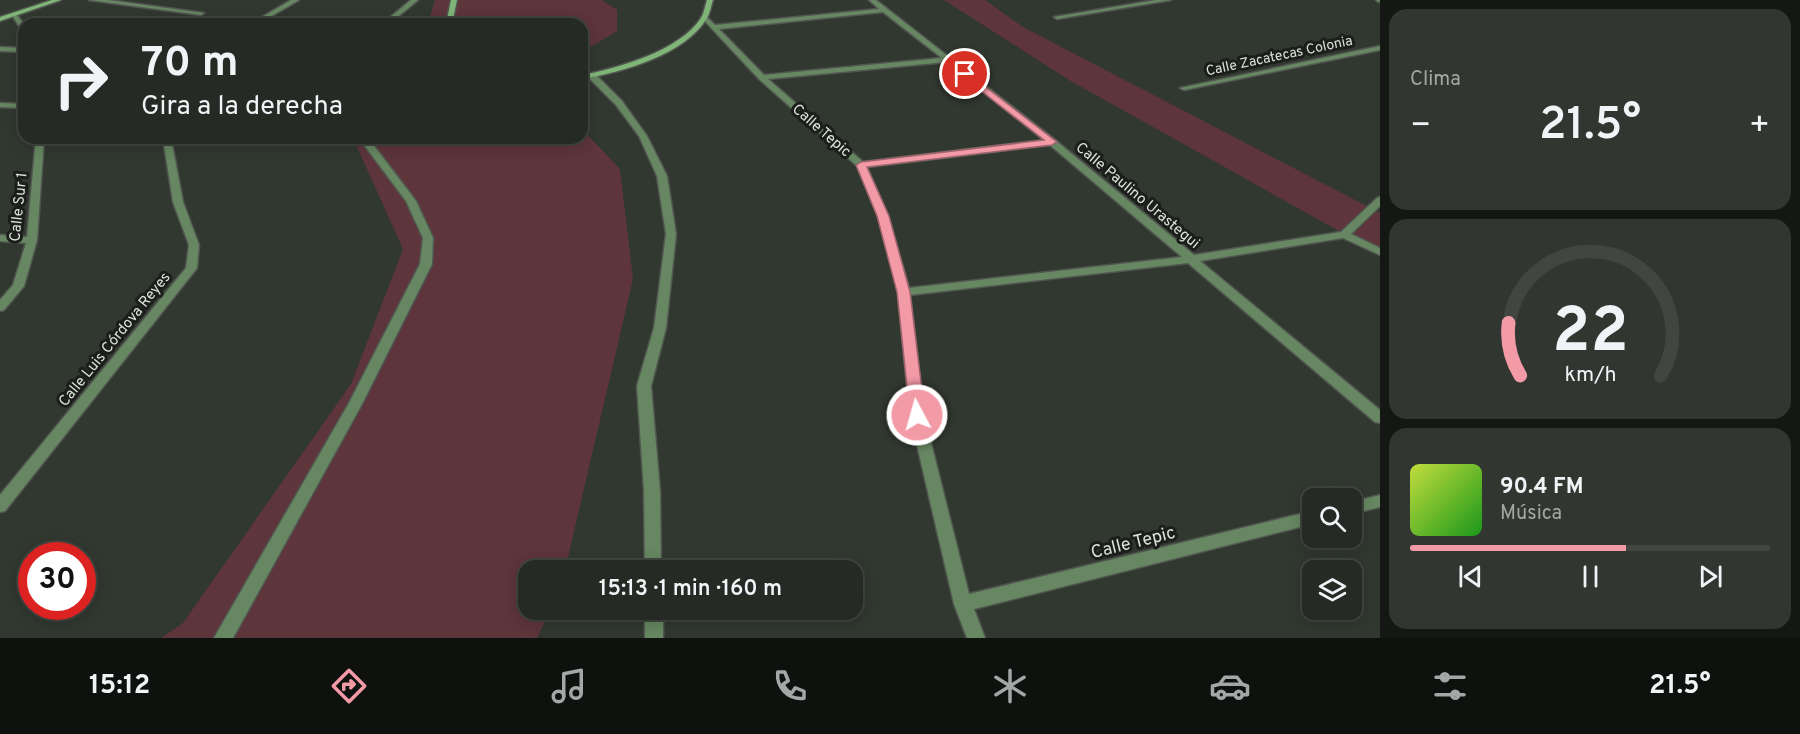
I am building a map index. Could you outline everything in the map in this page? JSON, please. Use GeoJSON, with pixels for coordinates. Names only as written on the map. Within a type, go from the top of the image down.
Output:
{"type":"FeatureCollection","features":[{"type":"Feature","properties":{"kind":"street"},"geometry":{"type":"LineString","coordinates":[[0,20],[58,0]]}},
{"type":"Feature","properties":{"kind":"street"},"geometry":{"type":"LineString","coordinates":[[92,0],[201,13]]}},
{"type":"Feature","properties":{"kind":"street"},"geometry":{"type":"LineString","coordinates":[[264,18],[296,0]]}},
{"type":"Feature","properties":{"kind":"street"},"geometry":{"type":"LineString","coordinates":[[392,18],[415,0]]}},
{"type":"Feature","properties":{"kind":"street"},"geometry":{"type":"LineString","coordinates":[[450,18],[454,0]]}},
{"type":"Feature","properties":{"kind":"street"},"geometry":{"type":"LineString","coordinates":[[588,76],[642,60],[674,45],[705,17],[710,0]]}},
{"type":"Feature","properties":{"kind":"street","name":"Calle Paulino Urastegui"},"geometry":{"type":"LineString","coordinates":[[872,0],[1052,142],[1380,418]]}},
{"type":"Feature","properties":{"kind":"street"},"geometry":{"type":"LineString","coordinates":[[1057,17],[1168,0]]}},
{"type":"Feature","properties":{"kind":"street"},"geometry":{"type":"LineString","coordinates":[[714,27],[884,10]]}},
{"type":"Feature","properties":{"kind":"street"},"geometry":{"type":"LineString","coordinates":[[15,15],[18,20]]}},
{"type":"Feature","properties":{"kind":"street","name":"Calle Tepic"},"geometry":{"type":"LineString","coordinates":[[705,17],[762,77],[861,165],[883,216],[904,292],[917,415],[963,604],[976,638]]}},
{"type":"Feature","properties":{"kind":"street","name":"Calle Zacatecas Colonia"},"geometry":{"type":"LineString","coordinates":[[1184,88],[1380,48]]}},
{"type":"Feature","properties":{"kind":"street"},"geometry":{"type":"LineString","coordinates":[[0,49],[18,50]]}},
{"type":"Feature","properties":{"kind":"street"},"geometry":{"type":"LineString","coordinates":[[762,77],[948,60]]}},
{"type":"Feature","properties":{"kind":"street"},"geometry":{"type":"LineString","coordinates":[[588,77],[619,103],[643,136],[662,177],[670,234],[660,328],[644,386],[652,491],[653,560]]}},
{"type":"Feature","properties":{"kind":"street"},"geometry":{"type":"LineString","coordinates":[[0,105],[18,106]]}},
{"type":"Feature","properties":{"kind":"street"},"geometry":{"type":"LineString","coordinates":[[861,165],[1052,142]]}},
{"type":"Feature","properties":{"kind":"street","name":"Calle Sur 1"},"geometry":{"type":"LineString","coordinates":[[0,307],[18,286],[32,240],[40,144]]}},
{"type":"Feature","properties":{"kind":"street","name":"Calle Luis Córdova Reyes"},"geometry":{"type":"LineString","coordinates":[[0,506],[191,268],[194,245],[178,202],[168,144]]}},
{"type":"Feature","properties":{"kind":"street"},"geometry":{"type":"LineString","coordinates":[[223,638],[355,404],[426,264],[428,238],[420,219],[411,201],[368,144]]}},
{"type":"Feature","properties":{"kind":"street"},"geometry":{"type":"LineString","coordinates":[[1344,235],[1380,200]]}},
{"type":"Feature","properties":{"kind":"street"},"geometry":{"type":"LineString","coordinates":[[904,292],[1191,259],[1344,235],[1380,252]]}},
{"type":"Feature","properties":{"kind":"street"},"geometry":{"type":"LineString","coordinates":[[0,238],[32,240]]}},
{"type":"Feature","properties":{"kind":"street"},"geometry":{"type":"LineString","coordinates":[[1362,506],[1380,501]]}},
{"type":"Feature","properties":{"kind":"street","name":"Calle Tepic"},"geometry":{"type":"LineString","coordinates":[[963,604],[1302,520]]}},
{"type":"Feature","properties":{"kind":"street"},"geometry":{"type":"LineString","coordinates":[[654,620],[654,638]]}},
{"type":"Feature","properties":{"kind":"shaded area"},"geometry":{"type":"Polygon","coordinates":[[[435,0],[602,0],[617,10],[617,31],[588,48],[588,18],[430,18],[435,0]]]}},
{"type":"Feature","properties":{"kind":"shaded area"},"geometry":{"type":"Polygon","coordinates":[[[944,0],[985,0],[1023,27],[1380,213],[1380,254],[1069,80],[944,0]]]}},
{"type":"Feature","properties":{"kind":"shaded area"},"geometry":{"type":"Polygon","coordinates":[[[588,135],[620,169],[633,279],[567,560],[518,560],[518,620],[546,620],[537,638],[161,638],[183,623],[351,384],[403,249],[356,144],[588,144],[588,135]]]}},
{"type":"Feature","properties":{"kind":"route"},"geometry":{"type":"LineString","coordinates":[[917,415],[904,292],[883,216],[861,165],[1052,142],[965,74]]}}]}
